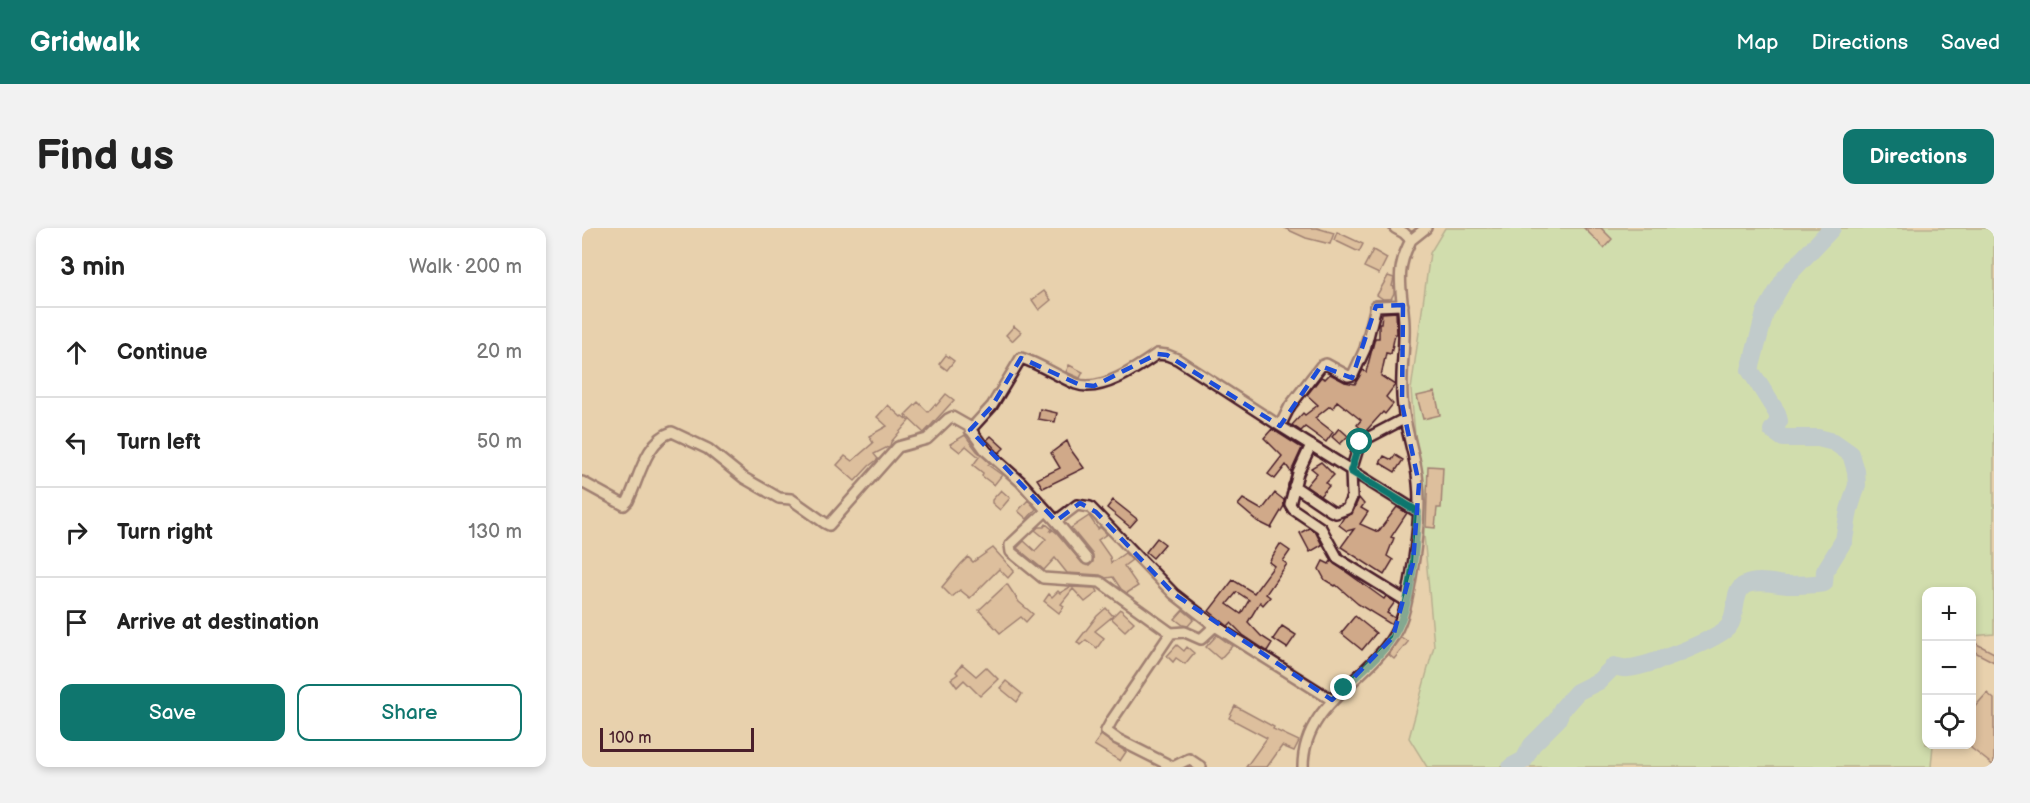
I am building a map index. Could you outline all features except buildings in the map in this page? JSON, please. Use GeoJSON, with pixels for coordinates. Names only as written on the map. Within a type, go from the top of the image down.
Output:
{"type":"FeatureCollection","features":[{"type":"Feature","properties":{"kind":"street"},"geometry":{"type":"LineString","coordinates":[[1395,228],[1411,240]]}},
{"type":"Feature","properties":{"kind":"street"},"geometry":{"type":"LineString","coordinates":[[1303,767],[1306,744],[1314,724],[1332,700],[1389,642],[1398,626],[1406,601],[1413,562],[1419,484],[1402,404],[1403,305],[1399,275],[1405,250],[1411,240],[1426,228]]}},
{"type":"Feature","properties":{"kind":"street"},"geometry":{"type":"LineString","coordinates":[[1280,426],[1290,406],[1321,366],[1326,364],[1348,376],[1353,375],[1365,349],[1376,306],[1403,305]]}},
{"type":"Feature","properties":{"kind":"street"},"geometry":{"type":"LineString","coordinates":[[970,430],[992,406],[1021,358],[1078,384],[1094,386],[1107,383],[1157,354],[1167,355],[1177,359],[1418,512]]}},
{"type":"Feature","properties":{"kind":"street"},"geometry":{"type":"LineString","coordinates":[[582,482],[624,505],[657,440],[664,434],[672,432],[708,449],[744,478],[779,498],[791,499],[825,524],[830,525],[886,459],[901,445],[927,439],[950,418],[965,424],[986,451],[1022,482],[1087,559]]}},
{"type":"Feature","properties":{"kind":"street"},"geometry":{"type":"LineString","coordinates":[[1294,486],[1331,512],[1341,512],[1347,509],[1351,503],[1351,471],[1360,442],[1404,419]]}},
{"type":"Feature","properties":{"kind":"street"},"geometry":{"type":"LineString","coordinates":[[1311,445],[1294,486],[1290,504],[1293,509],[1321,528],[1338,559],[1406,601]]}},
{"type":"Feature","properties":{"kind":"street"},"geometry":{"type":"LineString","coordinates":[[1056,521],[1077,505],[1090,507],[1174,594],[1215,626],[1332,700]]}},
{"type":"Feature","properties":{"kind":"street"},"geometry":{"type":"LineString","coordinates":[[1046,511],[1010,545],[1015,557],[1042,578],[1100,582],[1171,633],[1185,632],[1201,639],[1215,626]]}},
{"type":"Feature","properties":{"kind":"street"},"geometry":{"type":"LineString","coordinates":[[1171,633],[1106,731],[1117,739],[1173,767],[1189,759],[1201,767]]}},
{"type":"Feature","properties":{"kind":"highlighted area"},"geometry":{"type":"Polygon","coordinates":[[[1403,305],[1402,404],[1419,484],[1413,563],[1393,637],[1332,700],[1174,594],[1096,512],[1080,503],[1056,521],[970,430],[992,406],[1021,358],[1078,384],[1094,386],[1157,354],[1167,355],[1280,426],[1321,366],[1352,378],[1376,306],[1403,305]]]}},
{"type":"Feature","properties":{"kind":"green space"},"geometry":{"type":"Polygon","coordinates":[[[1445,228],[1994,228],[1994,634],[1976,636],[1976,587],[1922,587],[1922,749],[1933,749],[1931,767],[1427,767],[1409,738],[1434,646],[1411,390],[1430,253],[1445,228]]]}},
{"type":"Feature","properties":{"kind":"waterway"},"geometry":{"type":"LineString","coordinates":[[1511,767],[1524,760],[1532,745],[1557,720],[1562,709],[1577,692],[1599,681],[1614,666],[1626,668],[1650,663],[1698,645],[1723,631],[1732,621],[1738,592],[1745,585],[1760,582],[1787,585],[1824,583],[1825,571],[1844,540],[1849,510],[1857,485],[1851,454],[1834,442],[1818,438],[1783,438],[1772,430],[1779,421],[1777,413],[1750,370],[1765,313],[1785,278],[1832,228]]}},
{"type":"Feature","properties":{"kind":"route"},"geometry":{"type":"LineString","coordinates":[[1344,688],[1385,648],[1398,626],[1406,601],[1413,562],[1418,512],[1351,471],[1360,442]]}}]}
